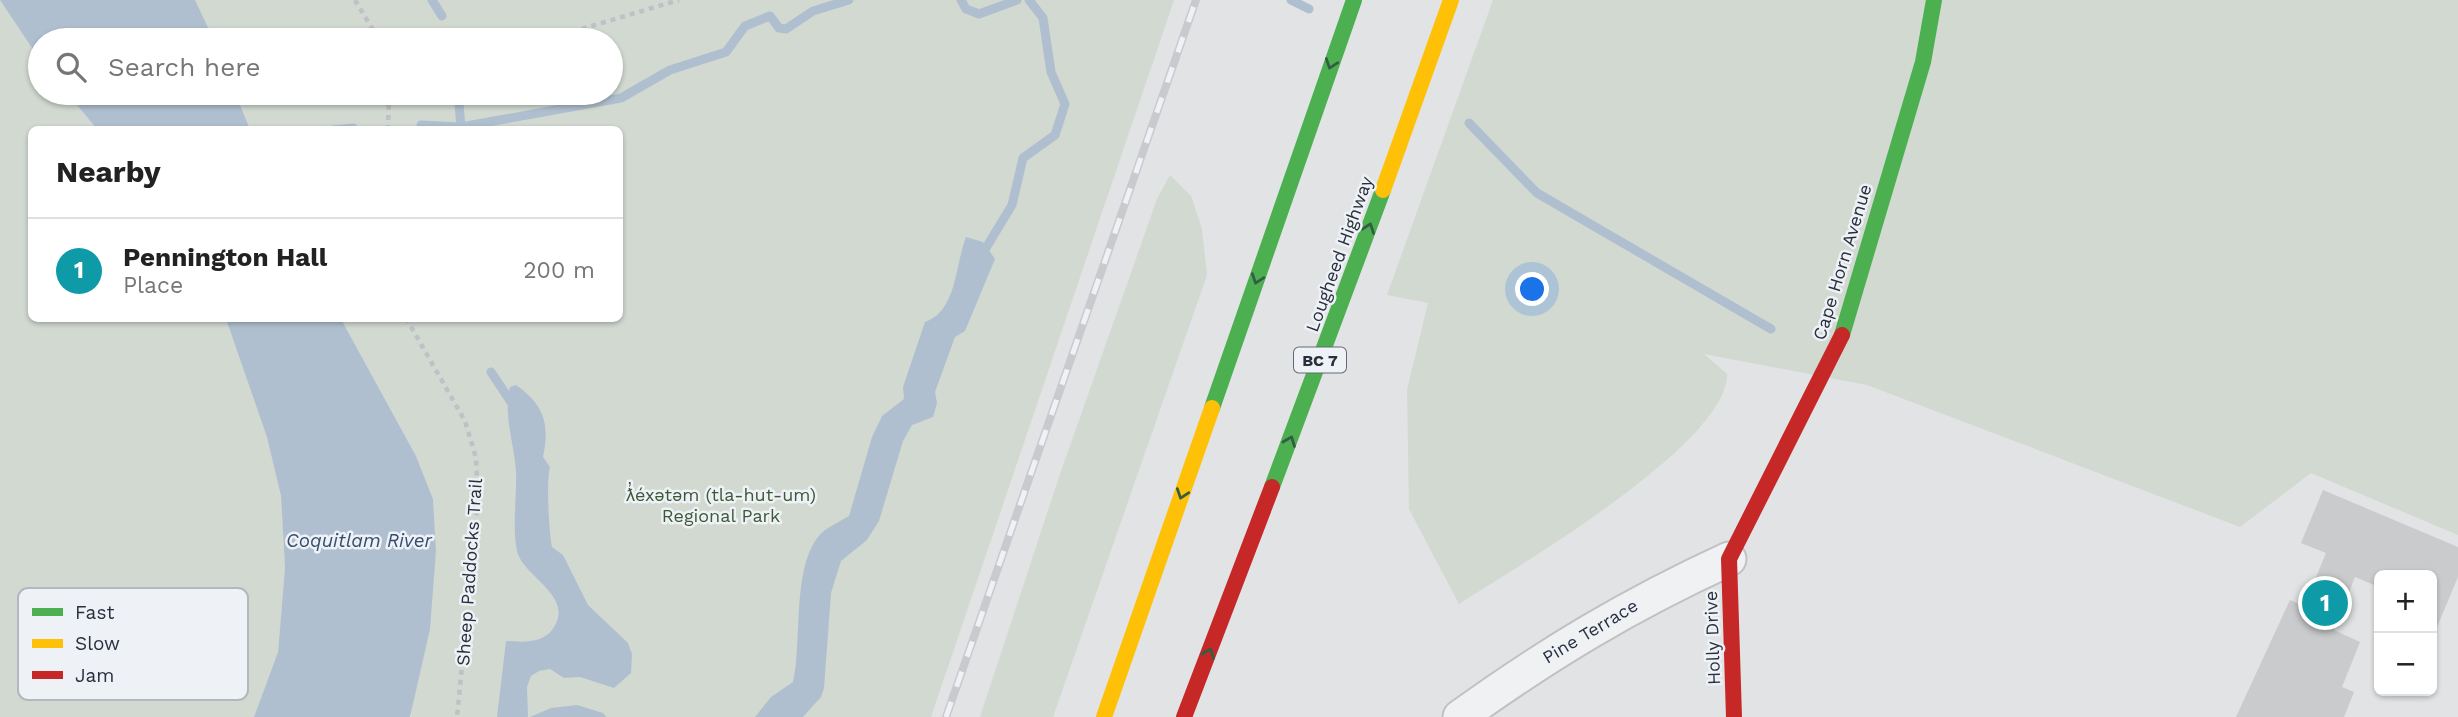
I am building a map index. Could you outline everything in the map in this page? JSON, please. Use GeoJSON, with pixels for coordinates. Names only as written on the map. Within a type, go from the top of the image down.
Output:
{"type":"FeatureCollection","features":[{"type":"Feature","properties":{"kind":"main road"},"geometry":{"type":"LineString","coordinates":[[1104,717],[1354,0]]}},
{"type":"Feature","properties":{"kind":"main road","name":"Lougheed Highway"},"geometry":{"type":"LineString","coordinates":[[1184,717],[1347,290],[1451,0]]}},
{"type":"Feature","properties":{"kind":"main road","name":"Cape Horn Avenue"},"geometry":{"type":"LineString","coordinates":[[1729,559],[1839,344],[1923,62],[1934,0]]}},
{"type":"Feature","properties":{"kind":"main road","name":"Holly Drive"},"geometry":{"type":"LineString","coordinates":[[1729,559],[1734,717]]}},
{"type":"Feature","properties":{"kind":"street","name":"Pine Terrace"},"geometry":{"type":"LineString","coordinates":[[1460,717],[1545,656],[1647,597],[1729,559]]}},
{"type":"Feature","properties":{"kind":"path"},"geometry":{"type":"LineString","coordinates":[[355,0],[372,28]]}},
{"type":"Feature","properties":{"kind":"path"},"geometry":{"type":"LineString","coordinates":[[661,5],[665,0]]}},
{"type":"Feature","properties":{"kind":"path"},"geometry":{"type":"LineString","coordinates":[[584,28],[679,0]]}},
{"type":"Feature","properties":{"kind":"path"},"geometry":{"type":"LineString","coordinates":[[388,126],[389,105]]}},
{"type":"Feature","properties":{"kind":"path","name":"Sheep Paddocks Trail"},"geometry":{"type":"LineString","coordinates":[[408,322],[465,421],[476,458],[478,501],[457,717]]}},
{"type":"Feature","properties":{"kind":"green space"},"geometry":{"type":"Polygon","coordinates":[[[0,0],[28,42],[28,105],[77,105],[94,126],[28,126],[28,322],[227,322],[268,437],[281,496],[285,568],[278,652],[254,717],[0,717],[0,0]]]}},
{"type":"Feature","properties":{"kind":"green space","name":"ƛ̓éxətəm (tla-hut-um) Regional Park"},"geometry":{"type":"Polygon","coordinates":[[[195,0],[1174,0],[931,717],[411,717],[417,658],[436,554],[433,499],[416,456],[343,322],[623,322],[623,126],[249,126],[240,105],[623,105],[623,28],[208,28],[195,0]]]}},
{"type":"Feature","properties":{"kind":"green space"},"geometry":{"type":"Polygon","coordinates":[[[1493,0],[2458,0],[2458,535],[2311,473],[2240,527],[1867,385],[1704,354],[1727,374],[1718,402],[1694,434],[1658,468],[1615,501],[1459,604],[1409,509],[1407,390],[1428,303],[1387,295],[1493,0]]]}},
{"type":"Feature","properties":{"kind":"green space"},"geometry":{"type":"Polygon","coordinates":[[[1170,175],[1191,196],[1202,229],[1207,275],[1053,717],[980,717],[1059,477],[1157,199],[1170,175]]]}},
{"type":"Feature","properties":{"kind":"water"},"geometry":{"type":"Polygon","coordinates":[[[0,0],[195,0],[208,28],[28,28],[28,42],[0,0]]]}},
{"type":"Feature","properties":{"kind":"water"},"geometry":{"type":"Polygon","coordinates":[[[77,105],[240,105],[249,126],[94,126],[77,105]]]}},
{"type":"Feature","properties":{"kind":"water"},"geometry":{"type":"Polygon","coordinates":[[[966,237],[983,242],[995,259],[965,331],[955,337],[935,392],[937,403],[933,417],[912,425],[903,441],[879,521],[867,540],[841,561],[831,593],[824,688],[821,697],[803,717],[755,717],[771,697],[793,682],[802,580],[807,560],[814,543],[825,530],[849,516],[872,437],[882,416],[904,399],[903,387],[925,322],[943,308],[949,298],[966,237]]]}},
{"type":"Feature","properties":{"kind":"water","name":"Coquitlam River"},"geometry":{"type":"Polygon","coordinates":[[[227,322],[343,322],[416,456],[433,499],[436,551],[430,629],[410,717],[254,717],[278,652],[285,568],[281,496],[267,437],[227,322]]]}},
{"type":"Feature","properties":{"kind":"water"},"geometry":{"type":"Polygon","coordinates":[[[516,385],[539,408],[545,425],[543,457],[550,467],[548,507],[552,547],[563,555],[588,605],[628,643],[632,654],[631,673],[614,688],[580,677],[564,678],[550,669],[539,671],[531,676],[527,687],[528,717],[497,717],[506,641],[539,639],[550,633],[558,616],[558,605],[553,596],[528,569],[517,551],[516,471],[508,408],[510,387],[516,385]]]}},
{"type":"Feature","properties":{"kind":"water"},"geometry":{"type":"Polygon","coordinates":[[[577,705],[603,713],[606,717],[530,717],[551,708],[577,705]]]}},
{"type":"Feature","properties":{"kind":"building"},"geometry":{"type":"Polygon","coordinates":[[[2323,490],[2458,547],[2458,577],[2437,627],[2437,570],[2374,570],[2374,585],[2355,577],[2334,630],[2360,642],[2342,687],[2354,692],[2344,717],[2236,717],[2290,600],[2304,606],[2326,553],[2301,543],[2323,490]]]}},
{"type":"Feature","properties":{"kind":"waterway"},"geometry":{"type":"LineString","coordinates":[[432,0],[442,16]]}},
{"type":"Feature","properties":{"kind":"waterway"},"geometry":{"type":"LineString","coordinates":[[623,97],[670,70],[726,52],[745,26],[770,16],[779,28],[786,29],[813,11],[849,0]]}},
{"type":"Feature","properties":{"kind":"waterway"},"geometry":{"type":"LineString","coordinates":[[961,0],[966,9],[979,14],[1017,0]]}},
{"type":"Feature","properties":{"kind":"waterway"},"geometry":{"type":"LineString","coordinates":[[981,256],[1012,205],[1023,158],[1055,135],[1065,104],[1051,72],[1043,18],[1029,0]]}},
{"type":"Feature","properties":{"kind":"waterway"},"geometry":{"type":"LineString","coordinates":[[1291,0],[1309,9]]}},
{"type":"Feature","properties":{"kind":"waterway"},"geometry":{"type":"LineString","coordinates":[[459,105],[461,126]]}},
{"type":"Feature","properties":{"kind":"waterway"},"geometry":{"type":"LineString","coordinates":[[467,126],[582,105]]}},
{"type":"Feature","properties":{"kind":"waterway"},"geometry":{"type":"LineString","coordinates":[[1469,123],[1537,193],[1771,329]]}},
{"type":"Feature","properties":{"kind":"waterway"},"geometry":{"type":"LineString","coordinates":[[421,125],[441,126]]}},
{"type":"Feature","properties":{"kind":"waterway"},"geometry":{"type":"LineString","coordinates":[[491,372],[513,405]]}},
{"type":"Feature","properties":{"kind":"railway"},"geometry":{"type":"LineString","coordinates":[[946,717],[1196,0]]}},
{"type":"Feature","properties":{"kind":"traffic: fast"},"geometry":{"type":"LineString","coordinates":[[1212,408],[1354,0]]}},
{"type":"Feature","properties":{"kind":"traffic: fast"},"geometry":{"type":"LineString","coordinates":[[1842,335],[1923,62],[1934,0]]}},
{"type":"Feature","properties":{"kind":"traffic: fast"},"geometry":{"type":"LineString","coordinates":[[1272,487],[1383,190]]}},
{"type":"Feature","properties":{"kind":"traffic: slow"},"geometry":{"type":"LineString","coordinates":[[1383,190],[1451,0]]}},
{"type":"Feature","properties":{"kind":"traffic: slow"},"geometry":{"type":"LineString","coordinates":[[1104,717],[1212,408]]}},
{"type":"Feature","properties":{"kind":"traffic: jam"},"geometry":{"type":"LineString","coordinates":[[1734,717],[1729,559],[1842,335]]}},
{"type":"Feature","properties":{"kind":"traffic: jam"},"geometry":{"type":"LineString","coordinates":[[1184,717],[1272,487]]}},
{"type":"Feature","properties":{"kind":"place","name":"Pennington Hall"},"geometry":{"type":"Point","coordinates":[2325,603]}}]}
